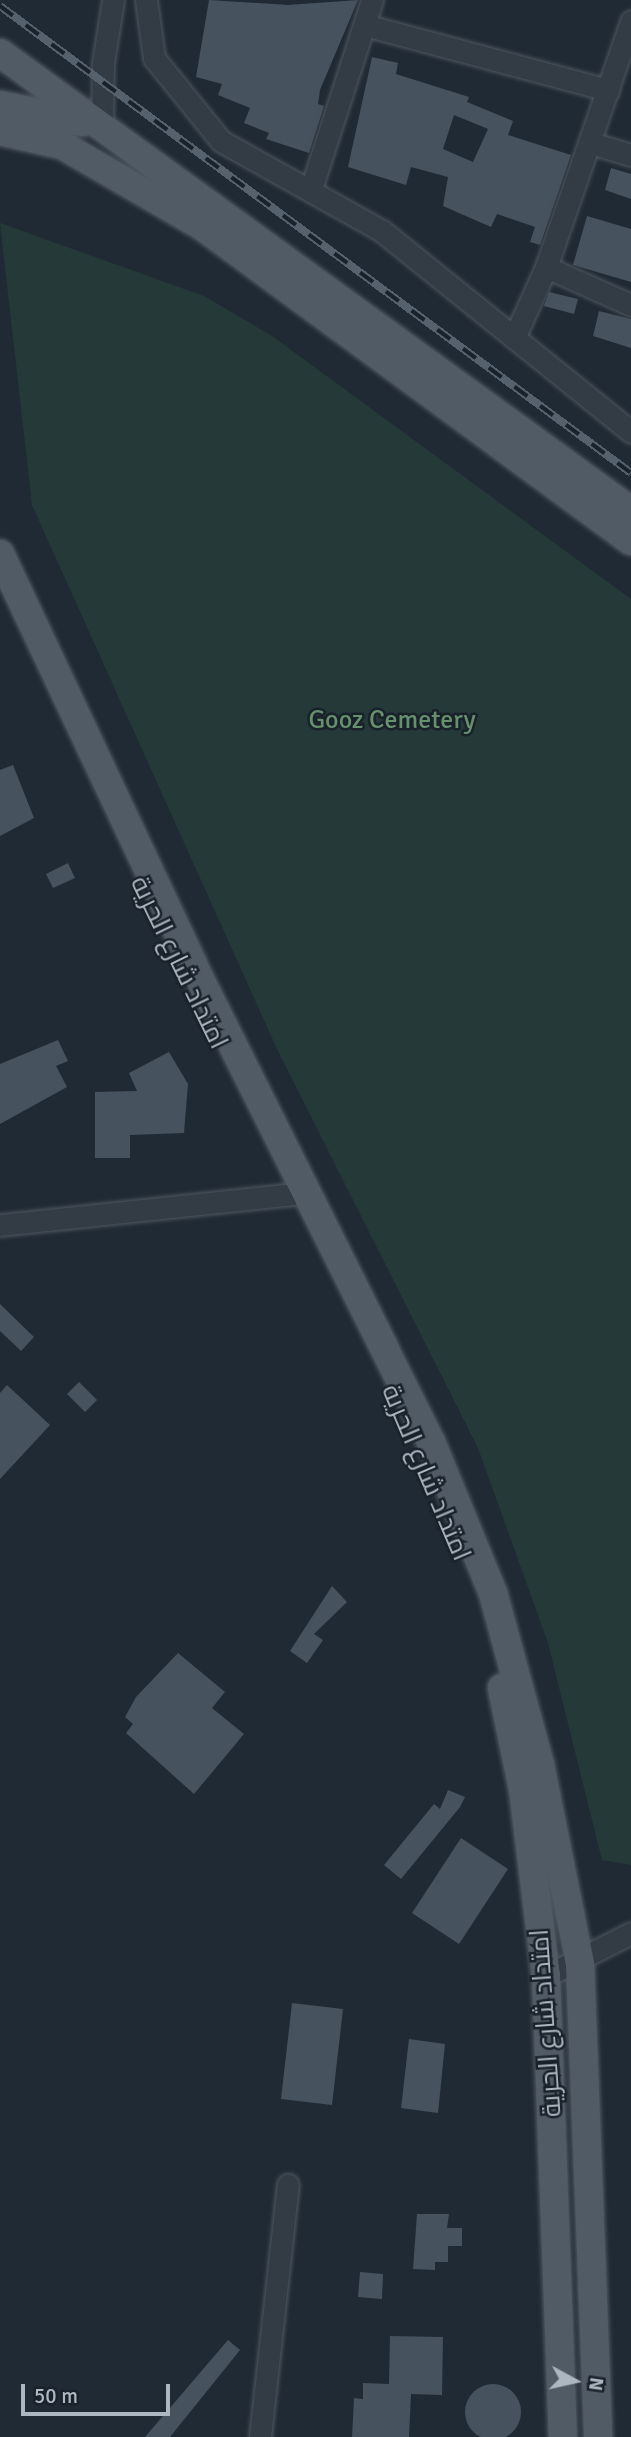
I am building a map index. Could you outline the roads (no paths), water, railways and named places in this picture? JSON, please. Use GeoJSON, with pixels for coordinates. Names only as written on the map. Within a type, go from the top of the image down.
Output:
{"type":"FeatureCollection","features":[{"type":"Feature","properties":{"kind":"main road"},"geometry":{"type":"LineString","coordinates":[[0,53],[99,128],[290,259],[631,511]]}},
{"type":"Feature","properties":{"kind":"main road"},"geometry":{"type":"LineString","coordinates":[[0,105],[99,128]]}},
{"type":"Feature","properties":{"kind":"main road"},"geometry":{"type":"LineString","coordinates":[[0,131],[62,145],[202,226],[631,541]]}},
{"type":"Feature","properties":{"kind":"main road"},"geometry":{"type":"LineString","coordinates":[[0,554],[4,585]]}},
{"type":"Feature","properties":{"kind":"main road","name":"امتداد شارع الحرية"},"geometry":{"type":"LineString","coordinates":[[4,585],[293,1194],[419,1451],[478,1598],[523,1789],[546,1976],[564,2437]]}},
{"type":"Feature","properties":{"kind":"main road","name":"امتداد شارع الحرية"},"geometry":{"type":"LineString","coordinates":[[4,585],[467,1526],[517,1672],[579,1965],[598,2437]]}},
{"type":"Feature","properties":{"kind":"street"},"geometry":{"type":"LineString","coordinates":[[99,128],[103,64],[113,0]]}},
{"type":"Feature","properties":{"kind":"street"},"geometry":{"type":"LineString","coordinates":[[146,0],[154,58],[198,117],[254,164],[311,189],[391,238],[631,432]]}},
{"type":"Feature","properties":{"kind":"street"},"geometry":{"type":"LineString","coordinates":[[311,189],[372,0]]}},
{"type":"Feature","properties":{"kind":"street"},"geometry":{"type":"LineString","coordinates":[[513,338],[546,267],[631,21]]}},
{"type":"Feature","properties":{"kind":"street"},"geometry":{"type":"LineString","coordinates":[[365,25],[608,90]]}},
{"type":"Feature","properties":{"kind":"street"},"geometry":{"type":"LineString","coordinates":[[591,143],[631,155]]}},
{"type":"Feature","properties":{"kind":"street"},"geometry":{"type":"LineString","coordinates":[[546,267],[631,305]]}},
{"type":"Feature","properties":{"kind":"street"},"geometry":{"type":"LineString","coordinates":[[0,1225],[293,1194]]}},
{"type":"Feature","properties":{"kind":"street"},"geometry":{"type":"LineString","coordinates":[[546,1976],[579,1965],[631,1933]]}},
{"type":"Feature","properties":{"kind":"street"},"geometry":{"type":"LineString","coordinates":[[260,2437],[288,2185]]}},
{"type":"Feature","properties":{"kind":"railway"},"geometry":{"type":"LineString","coordinates":[[0,6],[631,473]]}},
{"type":"Feature","properties":{"kind":"park label","name":"Gooz Cemetery"},"geometry":{"type":"Point","coordinates":[392,721]}}]}
